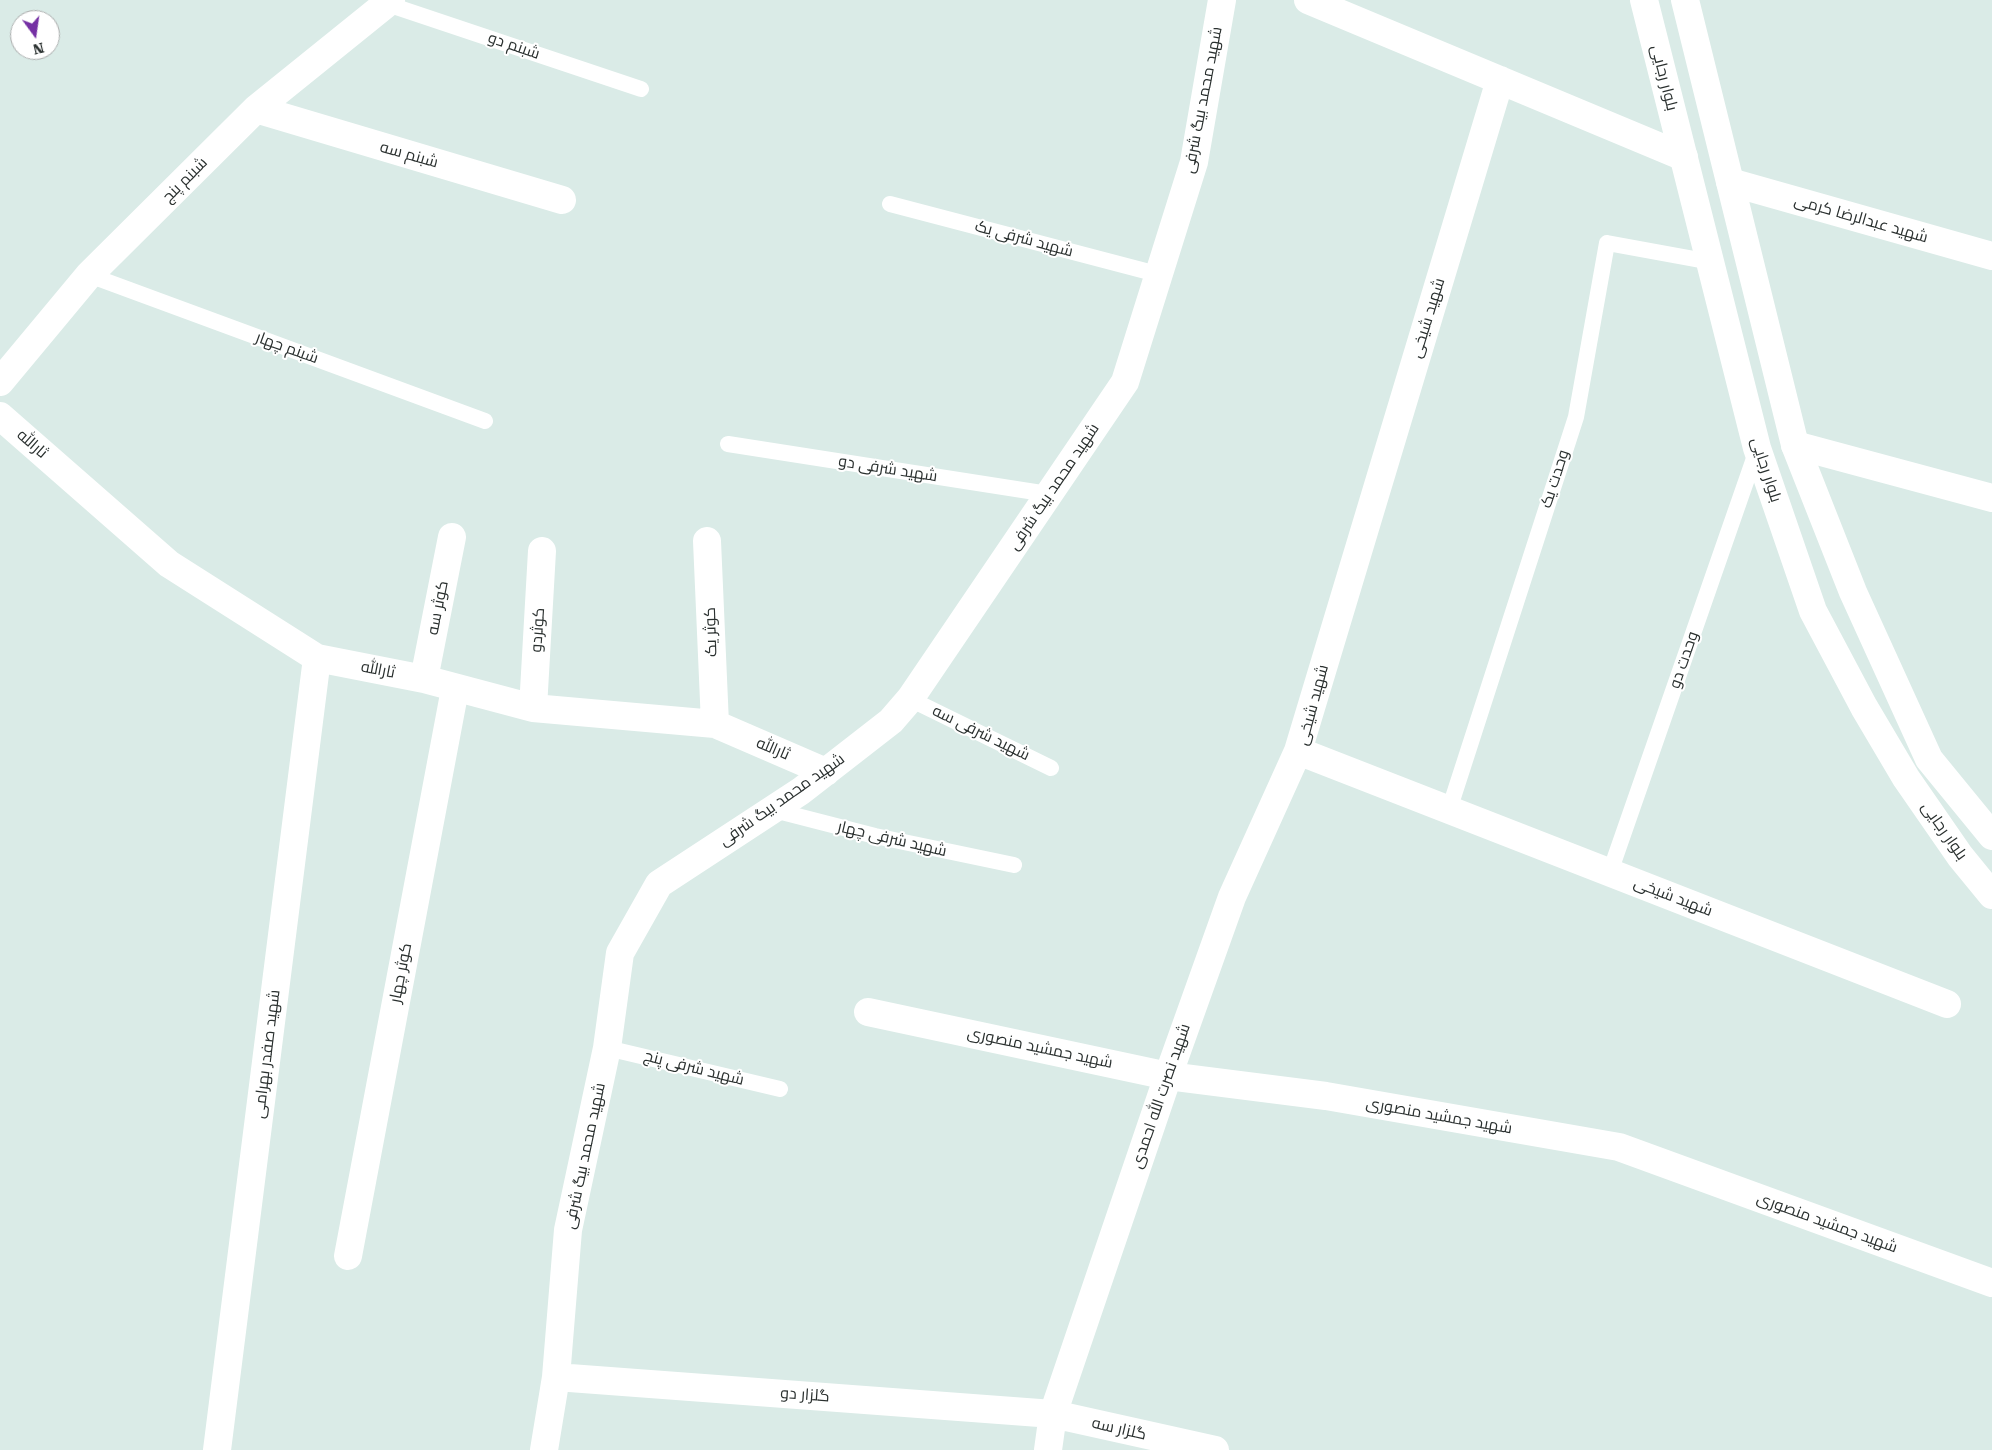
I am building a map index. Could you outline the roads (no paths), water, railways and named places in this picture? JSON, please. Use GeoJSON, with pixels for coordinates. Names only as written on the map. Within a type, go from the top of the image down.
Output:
{"type":"FeatureCollection","features":[{"type":"Feature","properties":{"kind":"street","name":"شهید محمد بیگ شرفی"},"geometry":{"type":"LineString","coordinates":[[544,1450],[556,1377],[568,1230],[607,1048],[620,953],[659,884],[770,809],[801,791],[891,721],[910,699],[962,626],[1048,494],[1125,382],[1157,274],[1194,162],[1222,0]]}},
{"type":"Feature","properties":{"kind":"street"},"geometry":{"type":"LineString","coordinates":[[1308,0],[1684,157]]}},
{"type":"Feature","properties":{"kind":"street","name":"بلوار رجایی"},"geometry":{"type":"LineString","coordinates":[[1644,0],[1757,448],[1813,611],[1864,707],[1906,778],[1960,856],[1992,895]]}},
{"type":"Feature","properties":{"kind":"street","name":"بلوار رجایی"},"geometry":{"type":"LineString","coordinates":[[1684,0],[1794,445],[1853,592],[1929,759],[1992,836]]}},
{"type":"Feature","properties":{"kind":"street","name":"شبنم پنج"},"geometry":{"type":"LineString","coordinates":[[0,382],[89,276],[256,110],[389,2]]}},
{"type":"Feature","properties":{"kind":"street","name":"شهید شیخی"},"geometry":{"type":"LineString","coordinates":[[1500,80],[1298,751],[1947,1004]]}},
{"type":"Feature","properties":{"kind":"street","name":"شبنم سه"},"geometry":{"type":"LineString","coordinates":[[256,110],[562,200]]}},
{"type":"Feature","properties":{"kind":"street","name":"شهید عبدالرضا کرمی"},"geometry":{"type":"LineString","coordinates":[[1730,182],[1992,256]]}},
{"type":"Feature","properties":{"kind":"street","name":"ثارالله"},"geometry":{"type":"LineString","coordinates":[[0,416],[169,564],[317,658],[424,679],[454,689],[533,708],[715,724],[826,772]]}},
{"type":"Feature","properties":{"kind":"street"},"geometry":{"type":"LineString","coordinates":[[1794,445],[1992,498]]}},
{"type":"Feature","properties":{"kind":"street","name":"کوثر سه"},"geometry":{"type":"LineString","coordinates":[[424,679],[452,537]]}},
{"type":"Feature","properties":{"kind":"street","name":"کوثر یک"},"geometry":{"type":"LineString","coordinates":[[707,541],[715,724]]}},
{"type":"Feature","properties":{"kind":"street","name":"کوثردو"},"geometry":{"type":"LineString","coordinates":[[533,708],[542,551]]}},
{"type":"Feature","properties":{"kind":"street","name":"شهید صفدر بهرامی"},"geometry":{"type":"LineString","coordinates":[[216,1450],[317,658]]}},
{"type":"Feature","properties":{"kind":"street","name":"کوثر چهار"},"geometry":{"type":"LineString","coordinates":[[348,1256],[454,689]]}},
{"type":"Feature","properties":{"kind":"street","name":"شهید نصرت الله احمدی"},"geometry":{"type":"LineString","coordinates":[[1048,1450],[1053,1414],[1168,1076],[1232,898],[1298,751]]}},
{"type":"Feature","properties":{"kind":"street","name":"شهید جمشید منصوری"},"geometry":{"type":"LineString","coordinates":[[868,1012],[1168,1076],[1326,1096],[1619,1147],[1992,1283]]}},
{"type":"Feature","properties":{"kind":"street","name":"گلزار دو"},"geometry":{"type":"LineString","coordinates":[[556,1377],[1053,1414]]}},
{"type":"Feature","properties":{"kind":"street","name":"گلزار سه"},"geometry":{"type":"LineString","coordinates":[[1053,1414],[1215,1450]]}},
{"type":"Feature","properties":{"kind":"lane","name":"شبنم دو"},"geometry":{"type":"LineString","coordinates":[[389,2],[641,89]]}},
{"type":"Feature","properties":{"kind":"lane","name":"شهید شرفی یک"},"geometry":{"type":"LineString","coordinates":[[890,204],[1157,274]]}},
{"type":"Feature","properties":{"kind":"lane","name":"وحدت یک"},"geometry":{"type":"LineString","coordinates":[[1449,810],[1576,417],[1607,243],[1711,262]]}},
{"type":"Feature","properties":{"kind":"lane","name":"شبنم چهار"},"geometry":{"type":"LineString","coordinates":[[89,276],[485,421]]}},
{"type":"Feature","properties":{"kind":"lane","name":"شهید شرفی دو"},"geometry":{"type":"LineString","coordinates":[[728,444],[1048,494]]}},
{"type":"Feature","properties":{"kind":"lane","name":"وحدت دو"},"geometry":{"type":"LineString","coordinates":[[1610,872],[1757,448]]}},
{"type":"Feature","properties":{"kind":"lane","name":"شهید شرفی سه"},"geometry":{"type":"LineString","coordinates":[[910,699],[1051,768]]}},
{"type":"Feature","properties":{"kind":"lane","name":"شهید شرفی چهار"},"geometry":{"type":"LineString","coordinates":[[770,809],[875,836],[1014,865]]}},
{"type":"Feature","properties":{"kind":"lane","name":"شهید شرفی پنج"},"geometry":{"type":"LineString","coordinates":[[607,1048],[780,1089]]}}]}
